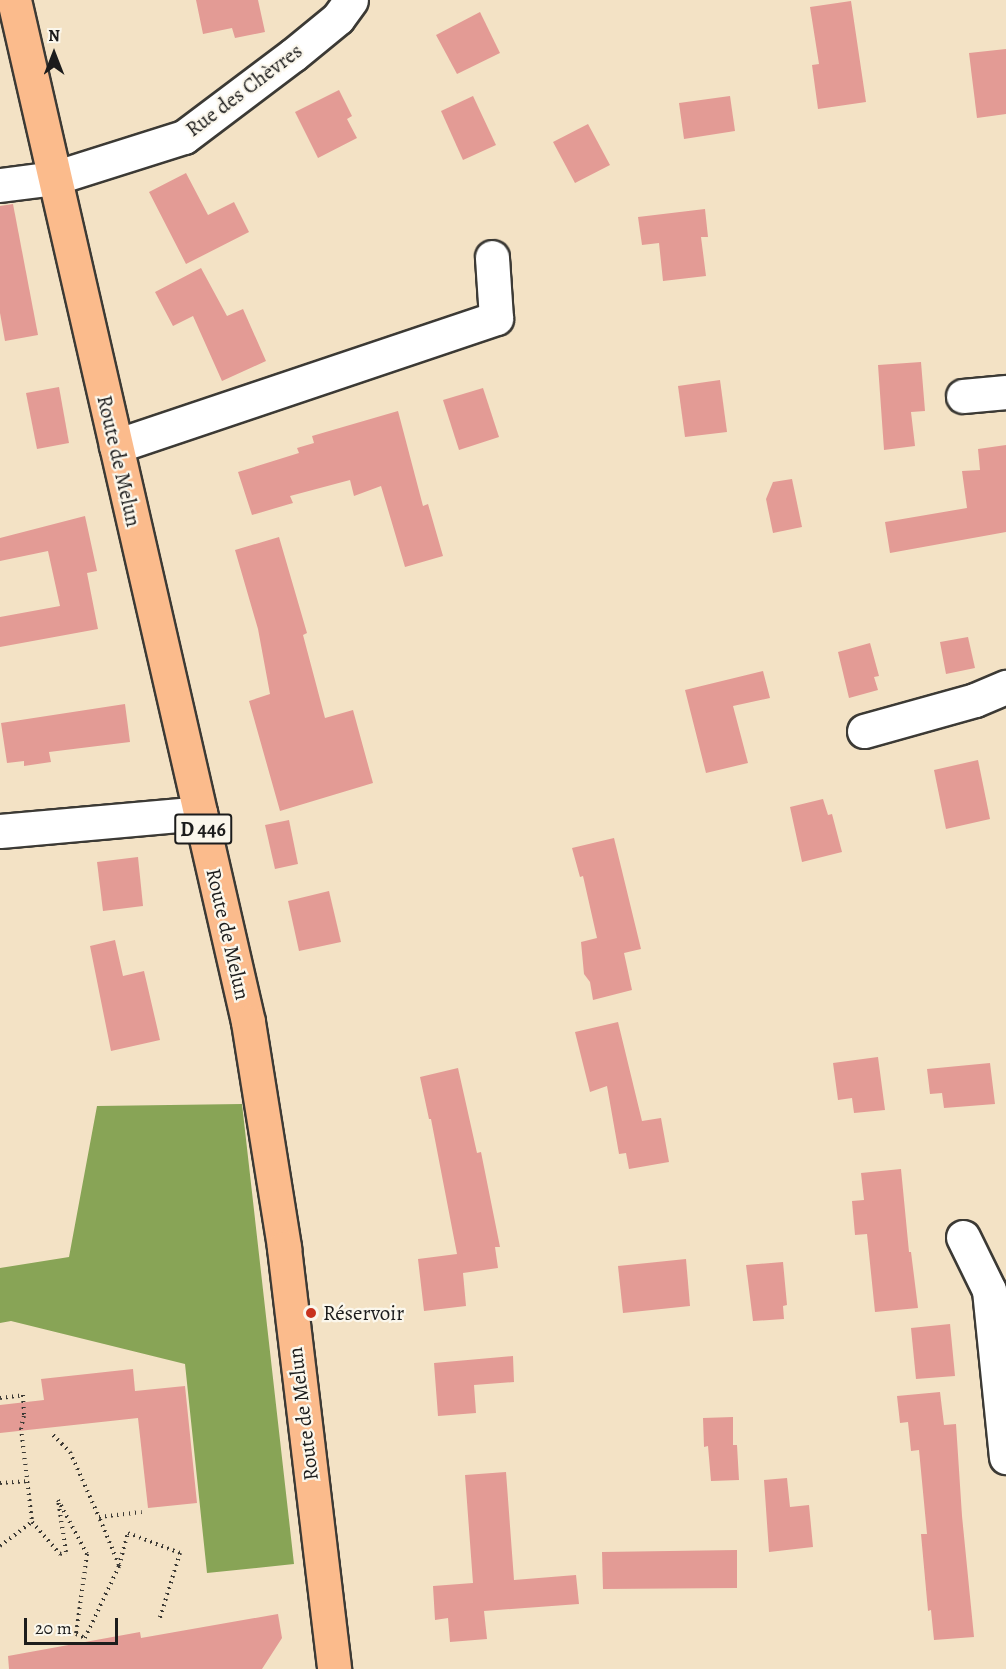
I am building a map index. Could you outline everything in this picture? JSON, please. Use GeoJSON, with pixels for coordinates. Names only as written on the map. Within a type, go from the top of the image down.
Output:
{"type":"FeatureCollection","features":[{"type":"Feature","properties":{"kind":"main road","name":"Route de Melun"},"geometry":{"type":"LineString","coordinates":[[14,0],[252,1045],[284,1248],[334,1669]]}},
{"type":"Feature","properties":{"kind":"street","name":"Rue des Chèvres"},"geometry":{"type":"LineString","coordinates":[[0,185],[54,178],[184,137],[293,55],[338,18],[351,0]]}},
{"type":"Feature","properties":{"kind":"street"},"geometry":{"type":"LineString","coordinates":[[116,446],[496,318],[492,257]]}},
{"type":"Feature","properties":{"kind":"street"},"geometry":{"type":"LineString","coordinates":[[963,396],[1006,392]]}},
{"type":"Feature","properties":{"kind":"street"},"geometry":{"type":"LineString","coordinates":[[864,731],[975,700],[1006,687]]}},
{"type":"Feature","properties":{"kind":"street"},"geometry":{"type":"LineString","coordinates":[[0,831],[200,813]]}},
{"type":"Feature","properties":{"kind":"street"},"geometry":{"type":"LineString","coordinates":[[963,1237],[989,1290],[1006,1457]]}},
{"type":"Feature","properties":{"kind":"path"},"geometry":{"type":"LineString","coordinates":[[0,1398],[23,1395],[24,1416],[21,1428],[32,1522],[60,1554],[66,1552],[58,1500],[87,1554],[76,1634],[85,1638],[119,1566],[128,1533],[180,1553],[159,1621]]}},
{"type":"Feature","properties":{"kind":"path"},"geometry":{"type":"LineString","coordinates":[[53,1435],[70,1452],[119,1566]]}},
{"type":"Feature","properties":{"kind":"path"},"geometry":{"type":"LineString","coordinates":[[0,1483],[26,1481]]}},
{"type":"Feature","properties":{"kind":"path"},"geometry":{"type":"LineString","coordinates":[[99,1517],[142,1512]]}},
{"type":"Feature","properties":{"kind":"path"},"geometry":{"type":"LineString","coordinates":[[0,1546],[32,1522]]}},
{"type":"Feature","properties":{"kind":"green space"},"geometry":{"type":"Polygon","coordinates":[[[242,1104],[294,1564],[207,1573],[185,1364],[11,1321],[0,1323],[0,1268],[69,1257],[97,1106],[242,1104]]]}},
{"type":"Feature","properties":{"kind":"building"},"geometry":{"type":"Polygon","coordinates":[[[196,0],[258,0],[265,32],[235,38],[232,28],[203,34],[196,0]]]}},
{"type":"Feature","properties":{"kind":"building"},"geometry":{"type":"Polygon","coordinates":[[[851,1],[866,102],[818,109],[812,65],[819,64],[810,7],[851,1]]]}},
{"type":"Feature","properties":{"kind":"building"},"geometry":{"type":"Polygon","coordinates":[[[480,12],[500,53],[457,74],[436,35],[480,12]]]}},
{"type":"Feature","properties":{"kind":"building"},"geometry":{"type":"Polygon","coordinates":[[[1006,49],[1006,114],[977,118],[969,53],[1006,49]]]}},
{"type":"Feature","properties":{"kind":"building"},"geometry":{"type":"Polygon","coordinates":[[[339,90],[352,116],[347,119],[357,138],[318,158],[295,112],[339,90]]]}},
{"type":"Feature","properties":{"kind":"building"},"geometry":{"type":"Polygon","coordinates":[[[473,96],[496,145],[463,160],[441,111],[473,96]]]}},
{"type":"Feature","properties":{"kind":"building"},"geometry":{"type":"Polygon","coordinates":[[[730,96],[735,131],[684,139],[679,103],[730,96]]]}},
{"type":"Feature","properties":{"kind":"building"},"geometry":{"type":"Polygon","coordinates":[[[588,124],[610,165],[575,183],[553,142],[588,124]]]}},
{"type":"Feature","properties":{"kind":"building"},"geometry":{"type":"Polygon","coordinates":[[[186,173],[208,215],[234,202],[249,232],[186,264],[149,192],[186,173]]]}},
{"type":"Feature","properties":{"kind":"building"},"geometry":{"type":"Polygon","coordinates":[[[13,204],[38,335],[5,341],[0,313],[0,206],[13,204]]]}},
{"type":"Feature","properties":{"kind":"building"},"geometry":{"type":"Polygon","coordinates":[[[705,209],[708,237],[701,237],[706,276],[663,281],[659,243],[642,245],[638,217],[705,209]]]}},
{"type":"Feature","properties":{"kind":"building"},"geometry":{"type":"Polygon","coordinates":[[[201,268],[227,316],[243,309],[266,361],[222,381],[193,316],[173,326],[155,292],[201,268]]]}},
{"type":"Feature","properties":{"kind":"building"},"geometry":{"type":"Polygon","coordinates":[[[921,362],[925,411],[911,412],[915,446],[884,450],[878,365],[921,362]]]}},
{"type":"Feature","properties":{"kind":"building"},"geometry":{"type":"Polygon","coordinates":[[[720,380],[727,432],[685,437],[678,386],[720,380]]]}},
{"type":"Feature","properties":{"kind":"building"},"geometry":{"type":"Polygon","coordinates":[[[59,387],[69,443],[37,449],[26,393],[59,387]]]}},
{"type":"Feature","properties":{"kind":"building"},"geometry":{"type":"Polygon","coordinates":[[[483,388],[499,437],[459,450],[443,400],[483,388]]]}},
{"type":"Feature","properties":{"kind":"building"},"geometry":{"type":"Polygon","coordinates":[[[398,411],[423,506],[428,504],[443,556],[405,567],[381,486],[354,496],[350,480],[290,496],[293,503],[252,515],[238,472],[299,453],[297,448],[314,443],[312,436],[398,411]]]}},
{"type":"Feature","properties":{"kind":"building"},"geometry":{"type":"Polygon","coordinates":[[[1006,445],[1006,532],[890,553],[885,522],[967,508],[962,471],[980,470],[978,449],[1006,445]]]}},
{"type":"Feature","properties":{"kind":"building"},"geometry":{"type":"Polygon","coordinates":[[[792,479],[802,527],[773,533],[766,499],[773,482],[792,479]]]}},
{"type":"Feature","properties":{"kind":"building"},"geometry":{"type":"Polygon","coordinates":[[[85,516],[97,571],[87,573],[98,629],[0,647],[0,617],[60,606],[48,551],[0,561],[0,538],[85,516]]]}},
{"type":"Feature","properties":{"kind":"building"},"geometry":{"type":"Polygon","coordinates":[[[279,537],[307,633],[303,635],[325,718],[353,710],[373,783],[280,811],[249,701],[270,694],[258,629],[235,550],[279,537]]]}},
{"type":"Feature","properties":{"kind":"building"},"geometry":{"type":"Polygon","coordinates":[[[968,637],[975,668],[946,674],[940,642],[968,637]]]}},
{"type":"Feature","properties":{"kind":"building"},"geometry":{"type":"Polygon","coordinates":[[[870,643],[879,676],[874,677],[878,690],[849,698],[838,652],[870,643]]]}},
{"type":"Feature","properties":{"kind":"building"},"geometry":{"type":"Polygon","coordinates":[[[763,671],[770,698],[733,706],[748,763],[706,773],[685,690],[763,671]]]}},
{"type":"Feature","properties":{"kind":"building"},"geometry":{"type":"Polygon","coordinates":[[[125,704],[130,742],[49,752],[51,762],[24,766],[24,761],[7,763],[1,723],[125,704]]]}},
{"type":"Feature","properties":{"kind":"building"},"geometry":{"type":"Polygon","coordinates":[[[978,760],[990,819],[946,829],[934,770],[978,760]]]}},
{"type":"Feature","properties":{"kind":"building"},"geometry":{"type":"Polygon","coordinates":[[[823,799],[828,815],[832,814],[842,852],[802,862],[790,807],[823,799]]]}},
{"type":"Feature","properties":{"kind":"building"},"geometry":{"type":"Polygon","coordinates":[[[289,820],[298,864],[275,869],[265,825],[289,820]]]}},
{"type":"Feature","properties":{"kind":"building"},"geometry":{"type":"Polygon","coordinates":[[[614,838],[641,949],[624,953],[632,990],[593,1000],[590,982],[584,974],[581,942],[597,938],[583,876],[580,877],[572,848],[614,838]]]}},
{"type":"Feature","properties":{"kind":"building"},"geometry":{"type":"Polygon","coordinates":[[[138,857],[143,906],[103,911],[97,862],[138,857]]]}},
{"type":"Feature","properties":{"kind":"building"},"geometry":{"type":"Polygon","coordinates":[[[329,891],[341,942],[299,951],[288,901],[329,891]]]}},
{"type":"Feature","properties":{"kind":"building"},"geometry":{"type":"Polygon","coordinates":[[[115,940],[123,976],[144,971],[160,1040],[111,1051],[90,946],[115,940]]]}},
{"type":"Feature","properties":{"kind":"building"},"geometry":{"type":"Polygon","coordinates":[[[618,1022],[642,1121],[661,1118],[669,1162],[629,1169],[626,1153],[619,1154],[607,1086],[590,1092],[575,1032],[618,1022]]]}},
{"type":"Feature","properties":{"kind":"building"},"geometry":{"type":"Polygon","coordinates":[[[878,1057],[885,1110],[854,1113],[852,1098],[838,1100],[833,1063],[878,1057]]]}},
{"type":"Feature","properties":{"kind":"building"},"geometry":{"type":"Polygon","coordinates":[[[990,1063],[995,1104],[944,1108],[942,1093],[930,1094],[927,1069],[990,1063]]]}},
{"type":"Feature","properties":{"kind":"building"},"geometry":{"type":"Polygon","coordinates":[[[458,1068],[477,1153],[481,1152],[500,1247],[495,1247],[498,1268],[463,1273],[466,1306],[424,1311],[418,1259],[457,1254],[431,1119],[429,1119],[420,1077],[458,1068]]]}},
{"type":"Feature","properties":{"kind":"building"},"geometry":{"type":"Polygon","coordinates":[[[901,1169],[909,1252],[911,1252],[918,1308],[875,1312],[867,1234],[855,1235],[852,1201],[864,1200],[861,1173],[901,1169]]]}},
{"type":"Feature","properties":{"kind":"building"},"geometry":{"type":"Polygon","coordinates":[[[686,1259],[690,1306],[623,1313],[618,1266],[686,1259]]]}},
{"type":"Feature","properties":{"kind":"building"},"geometry":{"type":"Polygon","coordinates":[[[783,1262],[787,1305],[783,1306],[784,1319],[753,1321],[746,1265],[783,1262]]]}},
{"type":"Feature","properties":{"kind":"building"},"geometry":{"type":"Polygon","coordinates":[[[950,1324],[955,1376],[916,1379],[911,1328],[950,1324]]]}},
{"type":"Feature","properties":{"kind":"building"},"geometry":{"type":"Polygon","coordinates":[[[513,1356],[514,1382],[474,1385],[476,1413],[438,1416],[434,1363],[513,1356]]]}},
{"type":"Feature","properties":{"kind":"building"},"geometry":{"type":"Polygon","coordinates":[[[133,1369],[135,1391],[185,1386],[197,1503],[148,1508],[138,1418],[0,1433],[0,1405],[44,1400],[41,1379],[133,1369]]]}},
{"type":"Feature","properties":{"kind":"building"},"geometry":{"type":"Polygon","coordinates":[[[940,1392],[944,1425],[956,1424],[974,1637],[934,1640],[931,1610],[928,1611],[921,1534],[927,1534],[919,1450],[911,1451],[908,1422],[900,1423],[897,1396],[940,1392]]]}},
{"type":"Feature","properties":{"kind":"building"},"geometry":{"type":"Polygon","coordinates":[[[733,1417],[733,1445],[737,1445],[739,1480],[711,1481],[708,1446],[704,1447],[703,1418],[733,1417]]]}},
{"type":"Feature","properties":{"kind":"building"},"geometry":{"type":"Polygon","coordinates":[[[506,1472],[514,1580],[576,1575],[579,1604],[484,1611],[487,1639],[450,1642],[448,1618],[435,1620],[433,1586],[473,1583],[465,1475],[506,1472]]]}},
{"type":"Feature","properties":{"kind":"building"},"geometry":{"type":"Polygon","coordinates":[[[787,1478],[790,1507],[809,1505],[813,1547],[769,1552],[764,1480],[787,1478]]]}},
{"type":"Feature","properties":{"kind":"building"},"geometry":{"type":"Polygon","coordinates":[[[737,1550],[737,1588],[603,1589],[602,1552],[737,1550]]]}},
{"type":"Feature","properties":{"kind":"building"},"geometry":{"type":"Polygon","coordinates":[[[278,1614],[282,1638],[262,1669],[9,1669],[8,1656],[140,1632],[141,1638],[278,1614]]]}},
{"type":"Feature","properties":{"kind":"place","name":"Réservoir"},"geometry":{"type":"Point","coordinates":[311,1313]}}]}
